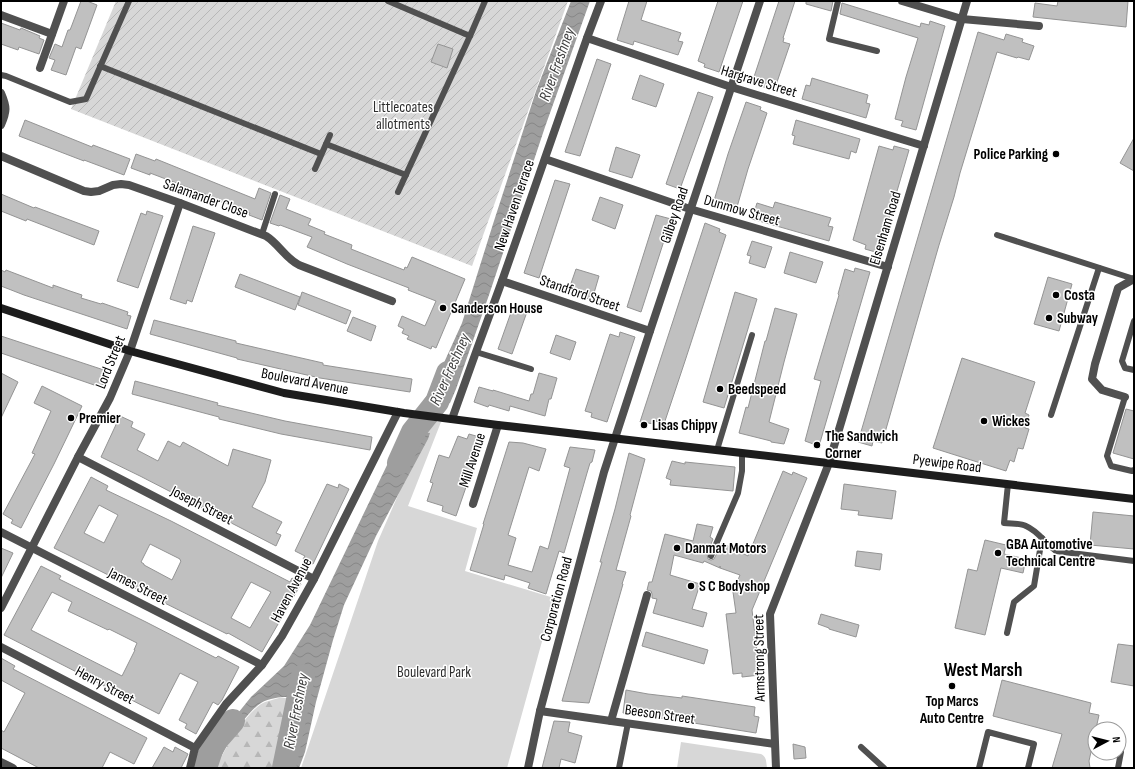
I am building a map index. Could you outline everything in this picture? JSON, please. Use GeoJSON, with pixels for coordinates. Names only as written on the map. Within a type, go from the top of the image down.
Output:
{"type":"FeatureCollection","features":[{"type":"Feature","properties":{"kind":"street"},"geometry":{"type":"LineString","coordinates":[[40,68],[64,1]]}},
{"type":"Feature","properties":{"kind":"street","name":"New Haven Terrace"},"geometry":{"type":"LineString","coordinates":[[448,418],[476,352],[601,1]]}},
{"type":"Feature","properties":{"kind":"street","name":"Gilbey Road"},"geometry":{"type":"LineString","coordinates":[[614,438],[760,1]]}},
{"type":"Feature","properties":{"kind":"street"},"geometry":{"type":"LineString","coordinates":[[902,1],[962,19],[1039,26]]}},
{"type":"Feature","properties":{"kind":"street","name":"Elsenham Road"},"geometry":{"type":"LineString","coordinates":[[829,463],[967,1]]}},
{"type":"Feature","properties":{"kind":"street"},"geometry":{"type":"LineString","coordinates":[[1,15],[52,34]]}},
{"type":"Feature","properties":{"kind":"street","name":"Hargrave Street"},"geometry":{"type":"LineString","coordinates":[[587,38],[731,87],[924,146]]}},
{"type":"Feature","properties":{"kind":"street"},"geometry":{"type":"LineString","coordinates":[[1,93],[5,102],[6,113],[1,125]]}},
{"type":"Feature","properties":{"kind":"street","name":"Salamander Close"},"geometry":{"type":"LineString","coordinates":[[1,156],[84,192],[92,192],[121,184],[136,187],[180,203],[262,234],[272,240],[292,262],[392,301]]}},
{"type":"Feature","properties":{"kind":"street","name":"Dunmow Street"},"geometry":{"type":"LineString","coordinates":[[545,159],[690,209],[888,267]]}},
{"type":"Feature","properties":{"kind":"street","name":"Lord Street"},"geometry":{"type":"LineString","coordinates":[[1,608],[78,457],[110,398],[130,351],[180,203]]}},
{"type":"Feature","properties":{"kind":"street"},"geometry":{"type":"LineString","coordinates":[[1126,397],[1102,390],[1092,379],[1095,364],[1118,288],[1134,279]]}},
{"type":"Feature","properties":{"kind":"street","name":"Standford Street"},"geometry":{"type":"LineString","coordinates":[[502,281],[650,331]]}},
{"type":"Feature","properties":{"kind":"street","name":"Boulevard Avenue"},"geometry":{"type":"LineString","coordinates":[[1,308],[130,351],[284,393],[401,412],[614,438]]}},
{"type":"Feature","properties":{"kind":"street","name":"Haven Avenue"},"geometry":{"type":"LineString","coordinates":[[190,768],[195,748],[226,704],[262,665],[282,636],[314,579],[401,412]]}},
{"type":"Feature","properties":{"kind":"street","name":"Mill Avenue"},"geometry":{"type":"LineString","coordinates":[[473,504],[498,425]]}},
{"type":"Feature","properties":{"kind":"street","name":"Pyewipe Road"},"geometry":{"type":"LineString","coordinates":[[614,438],[1134,499]]}},
{"type":"Feature","properties":{"kind":"street","name":"Corporation Road"},"geometry":{"type":"LineString","coordinates":[[528,768],[540,711],[614,438]]}},
{"type":"Feature","properties":{"kind":"street","name":"Joseph Street"},"geometry":{"type":"LineString","coordinates":[[78,457],[314,579]]}},
{"type":"Feature","properties":{"kind":"street","name":"Armstrong Street"},"geometry":{"type":"LineString","coordinates":[[776,768],[770,614],[829,463]]}},
{"type":"Feature","properties":{"kind":"street","name":"James Street"},"geometry":{"type":"LineString","coordinates":[[1,532],[262,665]]}},
{"type":"Feature","properties":{"kind":"street"},"geometry":{"type":"LineString","coordinates":[[611,721],[647,595]]}},
{"type":"Feature","properties":{"kind":"street","name":"Henry Street"},"geometry":{"type":"LineString","coordinates":[[1,647],[195,748]]}},
{"type":"Feature","properties":{"kind":"street","name":"Beeson Street"},"geometry":{"type":"LineString","coordinates":[[540,711],[775,744]]}},
{"type":"Feature","properties":{"kind":"street"},"geometry":{"type":"LineString","coordinates":[[1,762],[13,768]]}},
{"type":"Feature","properties":{"kind":"lane"},"geometry":{"type":"LineString","coordinates":[[1,76],[6,76],[70,102],[86,98],[128,1]]}},
{"type":"Feature","properties":{"kind":"lane"},"geometry":{"type":"LineString","coordinates":[[388,1],[470,36]]}},
{"type":"Feature","properties":{"kind":"lane"},"geometry":{"type":"LineString","coordinates":[[398,192],[485,1]]}},
{"type":"Feature","properties":{"kind":"lane"},"geometry":{"type":"LineString","coordinates":[[838,1],[829,39],[877,51]]}},
{"type":"Feature","properties":{"kind":"lane"},"geometry":{"type":"LineString","coordinates":[[100,66],[322,154]]}},
{"type":"Feature","properties":{"kind":"lane"},"geometry":{"type":"LineString","coordinates":[[315,169],[330,135]]}},
{"type":"Feature","properties":{"kind":"lane"},"geometry":{"type":"LineString","coordinates":[[326,144],[406,174]]}},
{"type":"Feature","properties":{"kind":"lane"},"geometry":{"type":"LineString","coordinates":[[262,234],[275,194]]}},
{"type":"Feature","properties":{"kind":"lane"},"geometry":{"type":"LineString","coordinates":[[997,235],[1134,279]]}},
{"type":"Feature","properties":{"kind":"lane"},"geometry":{"type":"LineString","coordinates":[[1051,415],[1099,268]]}},
{"type":"Feature","properties":{"kind":"lane"},"geometry":{"type":"LineString","coordinates":[[1134,321],[1122,361],[1125,368],[1134,370]]}},
{"type":"Feature","properties":{"kind":"lane"},"geometry":{"type":"LineString","coordinates":[[717,450],[752,335]]}},
{"type":"Feature","properties":{"kind":"lane"},"geometry":{"type":"LineString","coordinates":[[476,352],[531,369]]}},
{"type":"Feature","properties":{"kind":"lane"},"geometry":{"type":"LineString","coordinates":[[1126,397],[1107,456],[1112,466],[1132,471],[1134,470]]}},
{"type":"Feature","properties":{"kind":"lane"},"geometry":{"type":"LineString","coordinates":[[711,556],[738,493],[742,471],[742,452]]}},
{"type":"Feature","properties":{"kind":"lane"},"geometry":{"type":"LineString","coordinates":[[1008,484],[1004,523],[1025,525],[1032,529],[1056,551],[1134,561]]}},
{"type":"Feature","properties":{"kind":"lane"},"geometry":{"type":"LineString","coordinates":[[1007,633],[1014,602],[1034,586],[1042,538]]}},
{"type":"Feature","properties":{"kind":"lane"},"geometry":{"type":"LineString","coordinates":[[619,768],[628,723]]}},
{"type":"Feature","properties":{"kind":"lane"},"geometry":{"type":"LineString","coordinates":[[979,768],[988,732],[1034,744],[1028,768]]}},
{"type":"Feature","properties":{"kind":"lane"},"geometry":{"type":"LineString","coordinates":[[861,747],[884,768]]}},
{"type":"Feature","properties":{"kind":"green space","name":"Littlecoates allotments"},"geometry":{"type":"Polygon","coordinates":[[[116,1],[568,1],[472,266],[71,109],[116,1]]]}},
{"type":"Feature","properties":{"kind":"green space","name":"Boulevard Park"},"geometry":{"type":"Polygon","coordinates":[[[430,422],[441,422],[408,506],[477,528],[465,571],[554,598],[507,768],[301,768],[378,541],[430,422]]]}},
{"type":"Feature","properties":{"kind":"green space"},"geometry":{"type":"Polygon","coordinates":[[[279,698],[288,698],[296,705],[283,768],[216,768],[229,742],[254,710],[267,701],[279,698]]]}},
{"type":"Feature","properties":{"kind":"green space"},"geometry":{"type":"Polygon","coordinates":[[[681,742],[761,754],[765,758],[767,768],[677,768],[681,742]]]}},
{"type":"Feature","properties":{"kind":"water"},"geometry":{"type":"Polygon","coordinates":[[[571,1],[590,1],[545,127],[456,389],[450,403],[444,404],[423,401],[432,389],[462,323],[536,91],[571,1]]]}},
{"type":"Feature","properties":{"kind":"water"},"geometry":{"type":"Polygon","coordinates":[[[406,431],[430,433],[376,536],[344,605],[316,702],[305,752],[299,768],[284,768],[297,705],[288,697],[267,700],[255,708],[235,732],[216,768],[205,768],[213,744],[251,697],[284,666],[310,625],[402,434],[406,431]]]}},
{"type":"Feature","properties":{"kind":"building"},"geometry":{"type":"Polygon","coordinates":[[[81,1],[87,1],[97,5],[81,49],[76,47],[66,75],[51,70],[55,60],[49,58],[55,44],[62,47],[81,1]]]}},
{"type":"Feature","properties":{"kind":"building"},"geometry":{"type":"Polygon","coordinates":[[[629,1],[647,1],[641,20],[681,33],[678,41],[683,42],[678,55],[634,41],[633,45],[617,40],[629,1]]]}},
{"type":"Feature","properties":{"kind":"building"},"geometry":{"type":"Polygon","coordinates":[[[718,1],[743,1],[719,72],[704,67],[705,64],[698,61],[718,1]]]}},
{"type":"Feature","properties":{"kind":"building"},"geometry":{"type":"Polygon","coordinates":[[[779,1],[795,1],[783,38],[783,42],[790,44],[776,85],[768,83],[767,88],[752,83],[779,1]]]}},
{"type":"Feature","properties":{"kind":"building"},"geometry":{"type":"Polygon","coordinates":[[[806,1],[833,1],[831,11],[806,4],[806,1]]]}},
{"type":"Feature","properties":{"kind":"building"},"geometry":{"type":"Polygon","coordinates":[[[1058,1],[1128,1],[1126,27],[1033,17],[1035,3],[1057,6],[1058,1]]]}},
{"type":"Feature","properties":{"kind":"building"},"geometry":{"type":"Polygon","coordinates":[[[842,3],[920,27],[921,23],[929,25],[930,21],[945,26],[916,130],[901,126],[903,121],[895,119],[918,38],[840,14],[842,3]]]}},
{"type":"Feature","properties":{"kind":"building"},"geometry":{"type":"Polygon","coordinates":[[[1,23],[20,30],[21,28],[40,36],[39,38],[44,40],[39,54],[19,47],[18,50],[1,44],[1,23]]]}},
{"type":"Feature","properties":{"kind":"building"},"geometry":{"type":"Polygon","coordinates":[[[978,32],[1004,40],[1006,34],[1023,39],[1022,42],[1034,46],[1029,60],[997,52],[960,173],[882,443],[873,441],[872,446],[858,442],[978,32]]]}},
{"type":"Feature","properties":{"kind":"building"},"geometry":{"type":"Polygon","coordinates":[[[438,44],[453,49],[447,68],[431,62],[438,44]]]}},
{"type":"Feature","properties":{"kind":"building"},"geometry":{"type":"Polygon","coordinates":[[[597,59],[611,64],[580,156],[565,152],[597,59]]]}},
{"type":"Feature","properties":{"kind":"building"},"geometry":{"type":"Polygon","coordinates":[[[640,75],[664,84],[656,107],[632,99],[640,75]]]}},
{"type":"Feature","properties":{"kind":"building"},"geometry":{"type":"Polygon","coordinates":[[[812,78],[868,95],[866,103],[870,104],[866,118],[802,99],[806,85],[810,86],[812,78]]]}},
{"type":"Feature","properties":{"kind":"building"},"geometry":{"type":"Polygon","coordinates":[[[698,92],[713,97],[680,189],[666,184],[698,92]]]}},
{"type":"Feature","properties":{"kind":"building"},"geometry":{"type":"Polygon","coordinates":[[[746,102],[761,107],[760,110],[767,113],[737,207],[729,204],[727,209],[713,204],[746,102]]]}},
{"type":"Feature","properties":{"kind":"building"},"geometry":{"type":"Polygon","coordinates":[[[25,120],[92,147],[93,145],[130,159],[124,175],[19,136],[25,120]]]}},
{"type":"Feature","properties":{"kind":"building"},"geometry":{"type":"Polygon","coordinates":[[[796,120],[860,139],[856,153],[851,151],[849,159],[793,144],[795,136],[792,135],[796,120]]]}},
{"type":"Feature","properties":{"kind":"building"},"geometry":{"type":"Polygon","coordinates":[[[1134,138],[1134,171],[1120,163],[1134,138]]]}},
{"type":"Feature","properties":{"kind":"building"},"geometry":{"type":"Polygon","coordinates":[[[879,146],[893,150],[894,146],[909,150],[879,253],[865,249],[866,245],[853,240],[879,146]]]}},
{"type":"Feature","properties":{"kind":"building"},"geometry":{"type":"Polygon","coordinates":[[[616,147],[640,155],[632,178],[609,171],[616,147]]]}},
{"type":"Feature","properties":{"kind":"building"},"geometry":{"type":"Polygon","coordinates":[[[136,154],[155,161],[156,159],[255,199],[259,188],[271,193],[262,220],[249,215],[250,213],[211,198],[212,197],[200,192],[150,173],[150,175],[131,168],[136,154]]]}},
{"type":"Feature","properties":{"kind":"building"},"geometry":{"type":"Polygon","coordinates":[[[555,180],[570,184],[539,278],[524,273],[555,180]]]}},
{"type":"Feature","properties":{"kind":"building"},"geometry":{"type":"Polygon","coordinates":[[[1,194],[34,208],[35,207],[99,231],[94,245],[27,219],[26,221],[1,211],[1,194]]]}},
{"type":"Feature","properties":{"kind":"building"},"geometry":{"type":"Polygon","coordinates":[[[280,195],[290,199],[286,209],[311,219],[308,225],[325,232],[324,234],[352,245],[351,249],[404,270],[405,267],[407,268],[412,257],[465,279],[436,348],[432,346],[431,349],[407,339],[409,336],[402,333],[404,329],[398,326],[402,316],[425,326],[436,301],[408,290],[409,288],[307,247],[312,237],[280,225],[270,223],[280,195]]]}},
{"type":"Feature","properties":{"kind":"building"},"geometry":{"type":"Polygon","coordinates":[[[600,197],[623,205],[615,229],[592,220],[600,197]]]}},
{"type":"Feature","properties":{"kind":"building"},"geometry":{"type":"Polygon","coordinates":[[[775,202],[831,218],[828,226],[833,227],[829,241],[752,219],[757,203],[773,208],[775,202]]]}},
{"type":"Feature","properties":{"kind":"building"},"geometry":{"type":"Polygon","coordinates":[[[147,211],[163,216],[138,288],[117,281],[141,213],[146,215],[147,211]]]}},
{"type":"Feature","properties":{"kind":"building"},"geometry":{"type":"Polygon","coordinates":[[[656,215],[671,219],[641,312],[627,307],[656,215]]]}},
{"type":"Feature","properties":{"kind":"building"},"geometry":{"type":"Polygon","coordinates":[[[705,223],[720,229],[719,232],[726,235],[685,361],[664,424],[656,421],[655,424],[640,422],[705,223]]]}},
{"type":"Feature","properties":{"kind":"building"},"geometry":{"type":"Polygon","coordinates":[[[193,226],[215,233],[192,302],[187,300],[186,304],[170,299],[193,226]]]}},
{"type":"Feature","properties":{"kind":"building"},"geometry":{"type":"Polygon","coordinates":[[[752,241],[772,247],[765,268],[749,263],[751,256],[747,255],[752,241]]]}},
{"type":"Feature","properties":{"kind":"building"},"geometry":{"type":"Polygon","coordinates":[[[790,252],[823,262],[816,283],[784,273],[790,252]]]}},
{"type":"Feature","properties":{"kind":"building"},"geometry":{"type":"Polygon","coordinates":[[[855,268],[870,272],[819,446],[805,441],[821,381],[814,379],[839,295],[845,269],[854,272],[855,268]]]}},
{"type":"Feature","properties":{"kind":"building"},"geometry":{"type":"Polygon","coordinates":[[[576,269],[599,276],[592,300],[568,292],[576,269]]]}},
{"type":"Feature","properties":{"kind":"building"},"geometry":{"type":"Polygon","coordinates":[[[1,270],[5,272],[6,270],[53,288],[53,285],[82,295],[81,298],[101,304],[102,303],[128,312],[127,315],[131,316],[127,329],[1,286],[1,270]]]}},
{"type":"Feature","properties":{"kind":"building"},"geometry":{"type":"Polygon","coordinates":[[[240,274],[300,297],[295,310],[235,287],[240,274]]]}},
{"type":"Feature","properties":{"kind":"building"},"geometry":{"type":"Polygon","coordinates":[[[1048,277],[1072,284],[1059,331],[1034,324],[1048,277]]]}},
{"type":"Feature","properties":{"kind":"building"},"geometry":{"type":"Polygon","coordinates":[[[302,292],[351,311],[346,324],[298,305],[302,292]]]}},
{"type":"Feature","properties":{"kind":"building"},"geometry":{"type":"Polygon","coordinates":[[[735,292],[757,299],[724,408],[703,402],[735,292]]]}},
{"type":"Feature","properties":{"kind":"building"},"geometry":{"type":"Polygon","coordinates":[[[514,304],[528,309],[512,354],[498,349],[514,304]]]}},
{"type":"Feature","properties":{"kind":"building"},"geometry":{"type":"Polygon","coordinates":[[[775,308],[797,314],[769,422],[789,429],[784,444],[739,433],[746,407],[748,408],[775,308]]]}},
{"type":"Feature","properties":{"kind":"building"},"geometry":{"type":"Polygon","coordinates":[[[353,317],[376,326],[371,341],[347,331],[353,317]]]}},
{"type":"Feature","properties":{"kind":"building"},"geometry":{"type":"Polygon","coordinates":[[[154,320],[236,341],[236,343],[323,363],[323,365],[412,379],[410,392],[320,378],[237,359],[150,334],[154,320]]]}},
{"type":"Feature","properties":{"kind":"building"},"geometry":{"type":"Polygon","coordinates":[[[620,332],[635,337],[607,422],[591,417],[592,413],[585,411],[610,334],[619,337],[620,332]]]}},
{"type":"Feature","properties":{"kind":"building"},"geometry":{"type":"Polygon","coordinates":[[[556,335],[576,342],[570,360],[550,353],[556,335]]]}},
{"type":"Feature","properties":{"kind":"building"},"geometry":{"type":"Polygon","coordinates":[[[1,336],[110,372],[105,385],[101,384],[100,387],[1,353],[1,336]]]}},
{"type":"Feature","properties":{"kind":"building","name":"Wickes"},"geometry":{"type":"Polygon","coordinates":[[[962,358],[1035,382],[1025,413],[1029,415],[1025,428],[1029,429],[1023,449],[1018,448],[1014,462],[1010,460],[1006,471],[933,448],[962,358]]]}},
{"type":"Feature","properties":{"kind":"building"},"geometry":{"type":"Polygon","coordinates":[[[1,373],[18,382],[1,418],[1,373]]]}},
{"type":"Feature","properties":{"kind":"building"},"geometry":{"type":"Polygon","coordinates":[[[539,373],[557,378],[551,399],[549,399],[545,416],[510,406],[509,411],[489,405],[488,407],[474,402],[479,387],[529,401],[531,394],[533,394],[539,373]]]}},
{"type":"Feature","properties":{"kind":"building"},"geometry":{"type":"Polygon","coordinates":[[[135,381],[218,403],[217,405],[285,421],[372,437],[370,450],[281,434],[219,419],[219,417],[132,394],[135,381]]]}},
{"type":"Feature","properties":{"kind":"building"},"geometry":{"type":"Polygon","coordinates":[[[42,386],[82,406],[21,528],[11,523],[13,520],[3,514],[35,454],[32,453],[51,411],[34,403],[42,386]]]}},
{"type":"Feature","properties":{"kind":"building"},"geometry":{"type":"Polygon","coordinates":[[[1126,409],[1134,411],[1134,459],[1113,453],[1126,409]]]}},
{"type":"Feature","properties":{"kind":"building"},"geometry":{"type":"Polygon","coordinates":[[[120,416],[133,422],[131,427],[145,434],[137,450],[158,461],[168,441],[180,447],[183,442],[228,466],[233,449],[271,460],[265,482],[252,507],[282,522],[276,533],[281,535],[276,546],[101,457],[120,416]]]}},
{"type":"Feature","properties":{"kind":"building"},"geometry":{"type":"Polygon","coordinates":[[[469,434],[483,438],[456,516],[442,511],[443,506],[427,501],[433,483],[430,482],[439,455],[449,458],[458,436],[467,439],[469,434]]]}},
{"type":"Feature","properties":{"kind":"building"},"geometry":{"type":"Polygon","coordinates":[[[509,442],[523,443],[546,449],[539,471],[529,467],[508,535],[516,538],[508,565],[532,572],[540,546],[548,549],[570,468],[564,466],[570,447],[595,450],[564,553],[559,551],[546,594],[528,588],[530,583],[505,575],[504,580],[470,570],[509,442]]]}},
{"type":"Feature","properties":{"kind":"building"},"geometry":{"type":"Polygon","coordinates":[[[629,453],[645,459],[616,570],[626,572],[623,584],[589,703],[562,701],[602,562],[600,562],[629,453]]]}},
{"type":"Feature","properties":{"kind":"building"},"geometry":{"type":"Polygon","coordinates":[[[672,461],[685,464],[685,462],[735,467],[733,491],[670,485],[671,480],[666,478],[672,461]]]}},
{"type":"Feature","properties":{"kind":"building"},"geometry":{"type":"Polygon","coordinates":[[[783,471],[792,475],[793,472],[807,478],[752,610],[760,675],[742,677],[742,673],[733,674],[726,614],[736,613],[733,592],[740,575],[704,561],[703,563],[674,555],[670,575],[700,584],[692,609],[707,613],[703,627],[653,613],[657,599],[652,598],[651,591],[647,590],[649,582],[652,582],[665,534],[693,541],[697,524],[713,527],[710,537],[713,539],[707,554],[708,559],[714,559],[722,543],[748,556],[783,471]]]}},
{"type":"Feature","properties":{"kind":"building"},"geometry":{"type":"Polygon","coordinates":[[[91,477],[108,486],[106,490],[171,521],[290,582],[292,578],[301,584],[262,652],[228,633],[227,634],[54,548],[91,477]],[[99,505],[84,533],[104,543],[118,515],[99,505]],[[150,544],[141,562],[172,580],[181,561],[180,559],[150,544]],[[251,582],[231,618],[250,628],[271,592],[251,582]]]}},
{"type":"Feature","properties":{"kind":"building"},"geometry":{"type":"Polygon","coordinates":[[[327,484],[338,488],[339,484],[349,489],[313,564],[303,559],[305,556],[295,551],[327,484]]]}},
{"type":"Feature","properties":{"kind":"building"},"geometry":{"type":"Polygon","coordinates":[[[844,484],[896,491],[892,519],[858,515],[859,511],[841,509],[844,484]]]}},
{"type":"Feature","properties":{"kind":"building"},"geometry":{"type":"Polygon","coordinates":[[[1093,512],[1134,516],[1134,549],[1090,545],[1093,512]]]}},
{"type":"Feature","properties":{"kind":"building"},"geometry":{"type":"Polygon","coordinates":[[[985,540],[1006,545],[1004,554],[1026,559],[1023,573],[1001,568],[985,635],[955,628],[968,569],[977,571],[985,540]]]}},
{"type":"Feature","properties":{"kind":"building"},"geometry":{"type":"Polygon","coordinates":[[[1,548],[13,553],[1,578],[1,548]]]}},
{"type":"Feature","properties":{"kind":"building"},"geometry":{"type":"Polygon","coordinates":[[[857,551],[882,554],[880,570],[855,566],[857,551]]]}},
{"type":"Feature","properties":{"kind":"building"},"geometry":{"type":"Polygon","coordinates":[[[41,566],[61,576],[59,579],[216,658],[218,656],[239,667],[222,700],[218,705],[213,702],[196,734],[185,728],[187,724],[179,720],[198,682],[180,673],[159,714],[4,635],[41,566]],[[52,592],[31,630],[122,676],[137,643],[68,611],[72,602],[52,592]]]}},
{"type":"Feature","properties":{"kind":"building"},"geometry":{"type":"Polygon","coordinates":[[[821,614],[859,625],[856,637],[818,624],[821,614]]]}},
{"type":"Feature","properties":{"kind":"building"},"geometry":{"type":"Polygon","coordinates":[[[646,632],[708,650],[704,664],[642,646],[646,632]]]}},
{"type":"Feature","properties":{"kind":"building"},"geometry":{"type":"Polygon","coordinates":[[[1118,644],[1134,646],[1134,686],[1111,682],[1118,644]]]}},
{"type":"Feature","properties":{"kind":"building"},"geometry":{"type":"Polygon","coordinates":[[[1,658],[15,666],[13,669],[147,738],[134,764],[110,752],[102,768],[39,768],[1,748],[1,730],[4,732],[25,693],[1,680],[1,658]]]}},
{"type":"Feature","properties":{"kind":"building"},"geometry":{"type":"Polygon","coordinates":[[[1002,680],[1091,703],[1089,713],[1099,715],[1098,721],[1087,721],[1087,761],[1089,761],[1090,768],[1052,768],[1062,734],[993,716],[1002,680]]]}},
{"type":"Feature","properties":{"kind":"building"},"geometry":{"type":"Polygon","coordinates":[[[626,690],[682,698],[682,696],[755,707],[754,716],[759,717],[756,733],[623,713],[626,690]]]}},
{"type":"Feature","properties":{"kind":"building"},"geometry":{"type":"Polygon","coordinates":[[[554,721],[570,722],[568,732],[582,736],[575,763],[561,759],[559,768],[542,768],[554,721]]]}},
{"type":"Feature","properties":{"kind":"building"},"geometry":{"type":"Polygon","coordinates":[[[793,744],[805,747],[806,758],[794,759],[793,744]]]}},
{"type":"Feature","properties":{"kind":"building"},"geometry":{"type":"Polygon","coordinates":[[[164,747],[173,752],[175,747],[188,754],[181,768],[152,768],[164,747]]]}},
{"type":"Feature","properties":{"kind":"waterway","name":"River Freshney"},"geometry":{"type":"LineString","coordinates":[[399,463],[413,432],[437,402],[448,373]]}},
{"type":"Feature","properties":{"kind":"waterway","name":"River Freshney"},"geometry":{"type":"LineString","coordinates":[[284,768],[303,676]]}},
{"type":"Feature","properties":{"kind":"waterway","name":"River Freshney"},"geometry":{"type":"LineString","coordinates":[[205,768],[213,744],[233,721]]}},
{"type":"Feature","properties":{"kind":"place","name":"Police Parking"},"geometry":{"type":"Point","coordinates":[1056,154]}},
{"type":"Feature","properties":{"kind":"place","name":"Costa"},"geometry":{"type":"Point","coordinates":[1056,295]}},
{"type":"Feature","properties":{"kind":"place","name":"Sanderson House"},"geometry":{"type":"Point","coordinates":[443,308]}},
{"type":"Feature","properties":{"kind":"place","name":"Subway"},"geometry":{"type":"Point","coordinates":[1049,318]}},
{"type":"Feature","properties":{"kind":"place","name":"Beedspeed"},"geometry":{"type":"Point","coordinates":[720,389]}},
{"type":"Feature","properties":{"kind":"place","name":"Premier"},"geometry":{"type":"Point","coordinates":[71,418]}},
{"type":"Feature","properties":{"kind":"place","name":"Wickes"},"geometry":{"type":"Point","coordinates":[984,421]}},
{"type":"Feature","properties":{"kind":"place","name":"Lisas Chippy"},"geometry":{"type":"Point","coordinates":[644,425]}},
{"type":"Feature","properties":{"kind":"place","name":"The Sandwich Corner"},"geometry":{"type":"Point","coordinates":[817,445]}},
{"type":"Feature","properties":{"kind":"place","name":"Danmat Motors"},"geometry":{"type":"Point","coordinates":[677,548]}},
{"type":"Feature","properties":{"kind":"place","name":"GBA Automotive Technical Centre"},"geometry":{"type":"Point","coordinates":[998,553]}},
{"type":"Feature","properties":{"kind":"place","name":"S C Bodyshop"},"geometry":{"type":"Point","coordinates":[691,586]}},
{"type":"Feature","properties":{"kind":"place","name":"Top Marcs Auto Centre"},"geometry":{"type":"Point","coordinates":[952,686]}},
{"type":"Feature","properties":{"kind":"district","name":"West Marsh"},"geometry":{"type":"Point","coordinates":[983,669]}}]}
